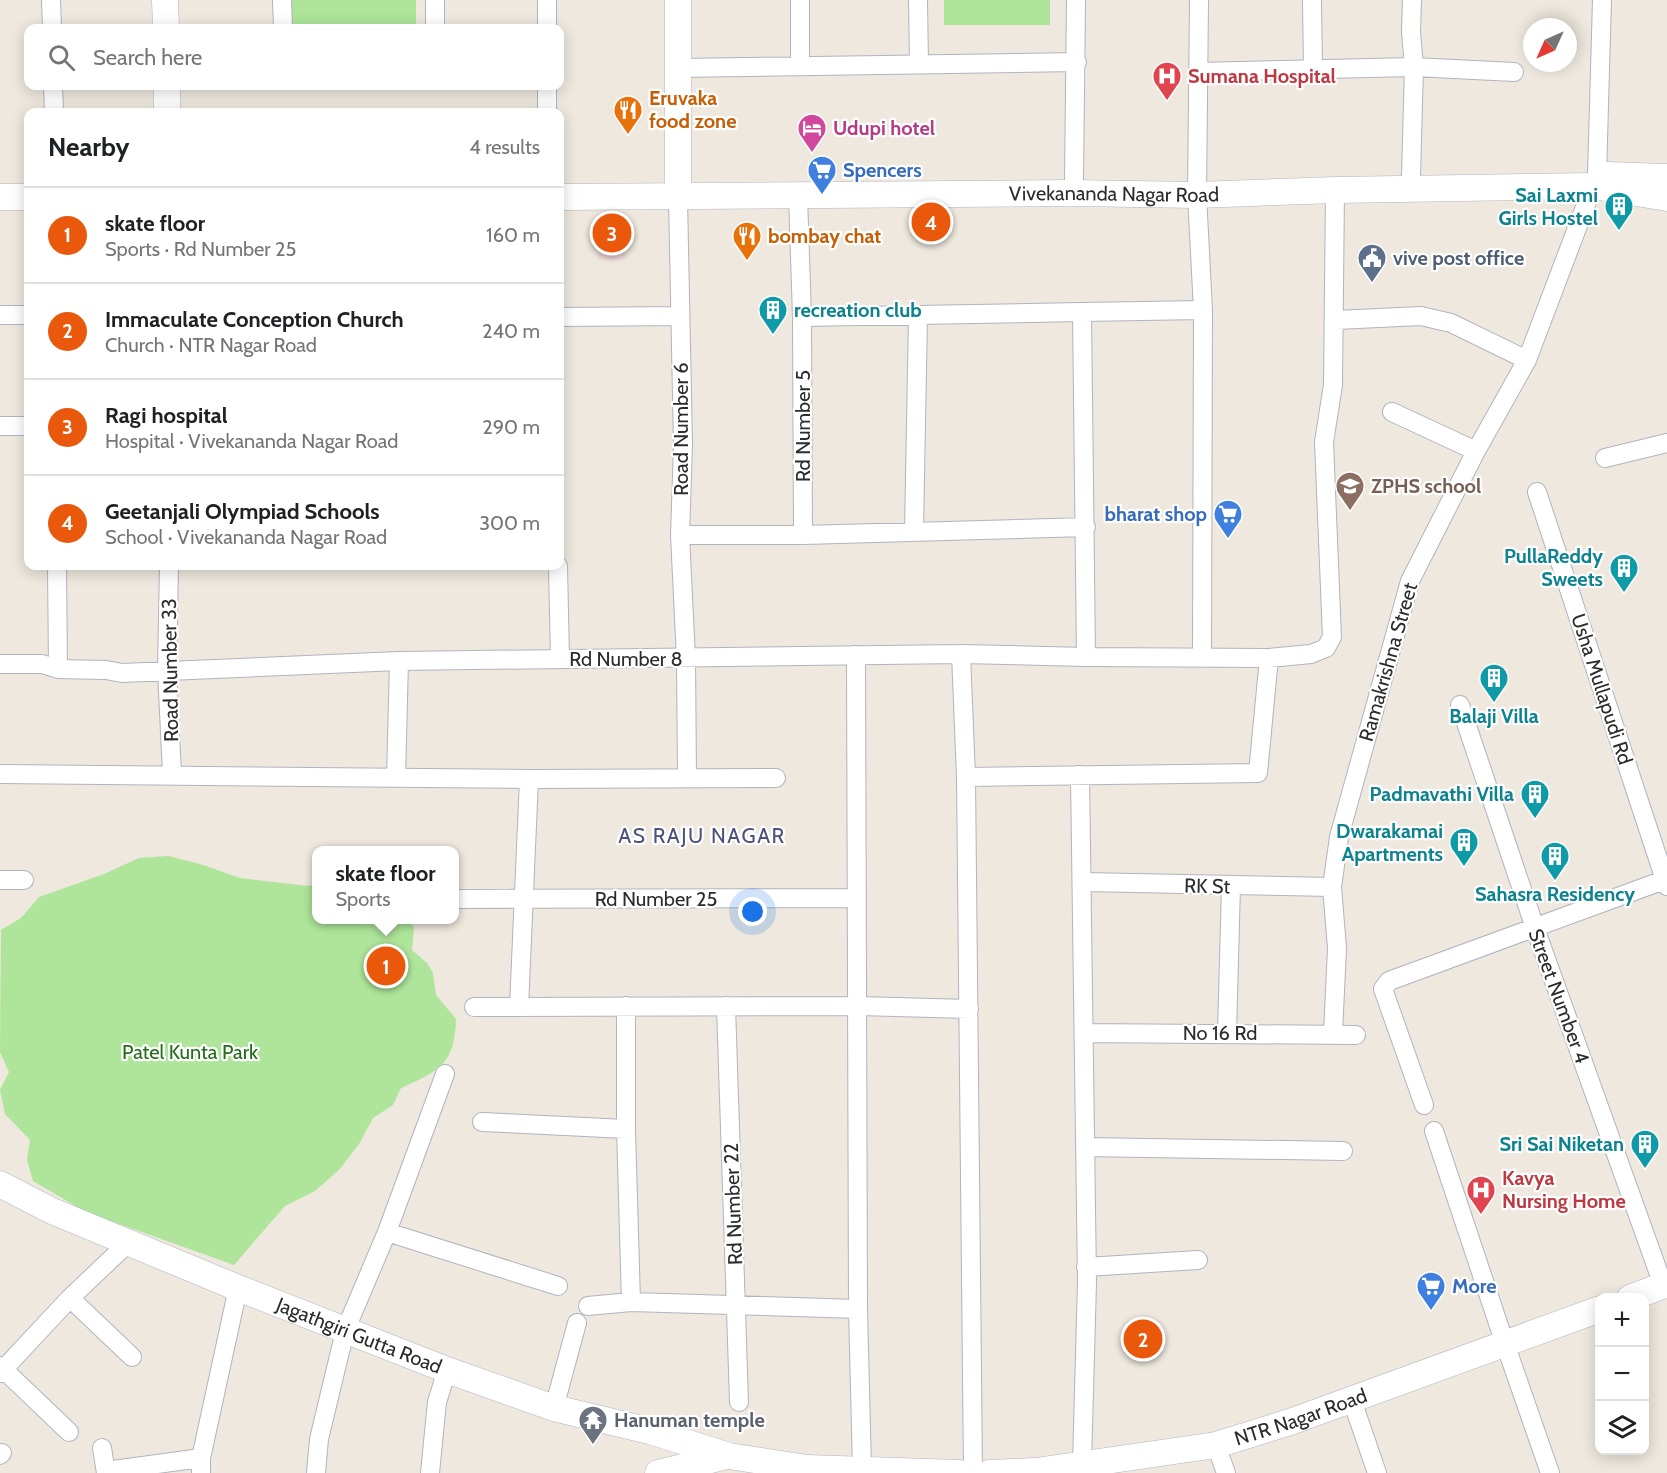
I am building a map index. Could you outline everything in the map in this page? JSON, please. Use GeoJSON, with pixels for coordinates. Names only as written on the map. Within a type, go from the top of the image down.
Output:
{"type":"FeatureCollection","features":[{"type":"Feature","properties":{"kind":"street"},"geometry":{"type":"LineString","coordinates":[[51,0],[52,24]]}},
{"type":"Feature","properties":{"kind":"street"},"geometry":{"type":"LineString","coordinates":[[165,0],[166,24]]}},
{"type":"Feature","properties":{"kind":"street"},"geometry":{"type":"LineString","coordinates":[[282,0],[283,24]]}},
{"type":"Feature","properties":{"kind":"street"},"geometry":{"type":"LineString","coordinates":[[435,0],[435,24]]}},
{"type":"Feature","properties":{"kind":"street"},"geometry":{"type":"LineString","coordinates":[[547,0],[547,24]]}},
{"type":"Feature","properties":{"kind":"street"},"geometry":{"type":"LineString","coordinates":[[678,0],[678,191]]}},
{"type":"Feature","properties":{"kind":"street"},"geometry":{"type":"LineString","coordinates":[[800,0],[800,66]]}},
{"type":"Feature","properties":{"kind":"street"},"geometry":{"type":"LineString","coordinates":[[918,0],[920,64]]}},
{"type":"Feature","properties":{"kind":"street"},"geometry":{"type":"LineString","coordinates":[[1074,181],[1076,0]]}},
{"type":"Feature","properties":{"kind":"street"},"geometry":{"type":"LineString","coordinates":[[1199,0],[1197,188],[1203,310],[1202,658]]}},
{"type":"Feature","properties":{"kind":"street"},"geometry":{"type":"LineString","coordinates":[[1312,0],[1313,69]]}},
{"type":"Feature","properties":{"kind":"street"},"geometry":{"type":"LineString","coordinates":[[1411,176],[1414,67],[1411,32],[1412,0]]}},
{"type":"Feature","properties":{"kind":"street","name":"Ramakrishna Street"},"geometry":{"type":"LineString","coordinates":[[1333,1034],[1337,948],[1332,886],[1339,837],[1410,581],[1476,451],[1527,360],[1595,181],[1602,0]]}},
{"type":"Feature","properties":{"kind":"street"},"geometry":{"type":"LineString","coordinates":[[678,68],[1077,62]]}},
{"type":"Feature","properties":{"kind":"street"},"geometry":{"type":"LineString","coordinates":[[1198,72],[1414,67],[1514,72]]}},
{"type":"Feature","properties":{"kind":"street"},"geometry":{"type":"LineString","coordinates":[[53,90],[54,108]]}},
{"type":"Feature","properties":{"kind":"street"},"geometry":{"type":"LineString","coordinates":[[167,90],[167,108]]}},
{"type":"Feature","properties":{"kind":"street"},"geometry":{"type":"LineString","coordinates":[[547,90],[547,108]]}},
{"type":"Feature","properties":{"kind":"street","name":"Vivekananda Nagar Road"},"geometry":{"type":"LineString","coordinates":[[564,197],[678,191],[1074,181],[1197,188],[1411,176],[1595,181],[1667,198]]}},
{"type":"Feature","properties":{"kind":"street","name":"Vivekananda Nagar Road"},"geometry":{"type":"LineString","coordinates":[[564,184],[798,196],[1197,188],[1335,190],[1667,177]]}},
{"type":"Feature","properties":{"kind":"street"},"geometry":{"type":"LineString","coordinates":[[0,186],[24,186]]}},
{"type":"Feature","properties":{"kind":"street","name":"Rd Number 8"},"geometry":{"type":"LineString","coordinates":[[0,664],[42,664],[58,669],[106,670],[122,674],[167,670],[399,661],[961,654],[1269,658],[1311,654],[1326,648],[1332,637],[1324,442],[1333,384],[1336,320],[1335,190]]}},
{"type":"Feature","properties":{"kind":"street","name":"Road Number 6"},"geometry":{"type":"LineString","coordinates":[[678,191],[683,446],[680,535],[686,659],[687,778]]}},
{"type":"Feature","properties":{"kind":"street","name":"Rd Number 5"},"geometry":{"type":"LineString","coordinates":[[798,196],[802,317],[803,535]]}},
{"type":"Feature","properties":{"kind":"street"},"geometry":{"type":"LineString","coordinates":[[0,197],[24,197]]}},
{"type":"Feature","properties":{"kind":"street"},"geometry":{"type":"LineString","coordinates":[[802,317],[1203,310]]}},
{"type":"Feature","properties":{"kind":"street"},"geometry":{"type":"LineString","coordinates":[[1082,312],[1086,657]]}},
{"type":"Feature","properties":{"kind":"street"},"geometry":{"type":"LineString","coordinates":[[0,315],[24,315]]}},
{"type":"Feature","properties":{"kind":"street"},"geometry":{"type":"LineString","coordinates":[[914,532],[918,315]]}},
{"type":"Feature","properties":{"kind":"street"},"geometry":{"type":"LineString","coordinates":[[564,317],[679,316]]}},
{"type":"Feature","properties":{"kind":"street"},"geometry":{"type":"LineString","coordinates":[[1336,320],[1421,316],[1451,323],[1527,360]]}},
{"type":"Feature","properties":{"kind":"street"},"geometry":{"type":"LineString","coordinates":[[1392,412],[1476,451]]}},
{"type":"Feature","properties":{"kind":"street"},"geometry":{"type":"LineString","coordinates":[[0,426],[24,426]]}},
{"type":"Feature","properties":{"kind":"street"},"geometry":{"type":"LineString","coordinates":[[1605,458],[1667,443]]}},
{"type":"Feature","properties":{"kind":"street","name":"Usha Mullapudi Rd"},"geometry":{"type":"LineString","coordinates":[[1538,492],[1666,882]]}},
{"type":"Feature","properties":{"kind":"street"},"geometry":{"type":"LineString","coordinates":[[680,535],[803,535],[1086,526]]}},
{"type":"Feature","properties":{"kind":"street"},"geometry":{"type":"LineString","coordinates":[[57,570],[58,669]]}},
{"type":"Feature","properties":{"kind":"street","name":"Road Number 33"},"geometry":{"type":"LineString","coordinates":[[169,570],[167,670],[172,774]]}},
{"type":"Feature","properties":{"kind":"street"},"geometry":{"type":"LineString","coordinates":[[558,570],[560,659]]}},
{"type":"Feature","properties":{"kind":"street"},"geometry":{"type":"LineString","coordinates":[[961,654],[966,777],[973,1473]]}},
{"type":"Feature","properties":{"kind":"street"},"geometry":{"type":"LineString","coordinates":[[856,655],[856,898],[859,1006],[858,1309],[862,1470]]}},
{"type":"Feature","properties":{"kind":"street"},"geometry":{"type":"LineString","coordinates":[[966,777],[1258,773],[1269,658]]}},
{"type":"Feature","properties":{"kind":"street"},"geometry":{"type":"LineString","coordinates":[[396,777],[399,661]]}},
{"type":"Feature","properties":{"kind":"street","name":"Street Number 4"},"geometry":{"type":"LineString","coordinates":[[1460,705],[1534,928],[1666,1291]]}},
{"type":"Feature","properties":{"kind":"street"},"geometry":{"type":"LineString","coordinates":[[0,774],[529,779],[776,778]]}},
{"type":"Feature","properties":{"kind":"street"},"geometry":{"type":"LineString","coordinates":[[1080,775],[1086,1267],[1082,1464]]}},
{"type":"Feature","properties":{"kind":"street"},"geometry":{"type":"LineString","coordinates":[[519,1007],[529,779]]}},
{"type":"Feature","properties":{"kind":"street"},"geometry":{"type":"LineString","coordinates":[[0,880],[24,880]]}},
{"type":"Feature","properties":{"kind":"street","name":"RK St"},"geometry":{"type":"LineString","coordinates":[[1083,882],[1332,886]]}},
{"type":"Feature","properties":{"kind":"street"},"geometry":{"type":"LineString","coordinates":[[1424,1105],[1383,989],[1389,981],[1666,882]]}},
{"type":"Feature","properties":{"kind":"street"},"geometry":{"type":"LineString","coordinates":[[1227,1033],[1231,886]]}},
{"type":"Feature","properties":{"kind":"street","name":"Rd Number 25"},"geometry":{"type":"LineString","coordinates":[[459,899],[856,898]]}},
{"type":"Feature","properties":{"kind":"street"},"geometry":{"type":"LineString","coordinates":[[626,1006],[626,1129],[631,1302]]}},
{"type":"Feature","properties":{"kind":"street","name":"Rd Number 22"},"geometry":{"type":"LineString","coordinates":[[726,1006],[739,1402]]}},
{"type":"Feature","properties":{"kind":"street"},"geometry":{"type":"LineString","coordinates":[[474,1007],[859,1006],[969,1009]]}},
{"type":"Feature","properties":{"kind":"street","name":"No 16 Rd"},"geometry":{"type":"LineString","coordinates":[[1084,1033],[1356,1035]]}},
{"type":"Feature","properties":{"kind":"street"},"geometry":{"type":"LineString","coordinates":[[316,1473],[319,1439],[345,1331],[387,1232],[445,1074]]}},
{"type":"Feature","properties":{"kind":"street"},"geometry":{"type":"LineString","coordinates":[[482,1122],[626,1129]]}},
{"type":"Feature","properties":{"kind":"street"},"geometry":{"type":"LineString","coordinates":[[1434,1131],[1550,1473]]}},
{"type":"Feature","properties":{"kind":"street"},"geometry":{"type":"LineString","coordinates":[[1085,1147],[1343,1151]]}},
{"type":"Feature","properties":{"kind":"street","name":"Jagathgiri Gutta Road"},"geometry":{"type":"LineString","coordinates":[[1,1189],[128,1243],[447,1370],[554,1408],[650,1431],[729,1456]]}},
{"type":"Feature","properties":{"kind":"street"},"geometry":{"type":"LineString","coordinates":[[387,1232],[558,1286]]}},
{"type":"Feature","properties":{"kind":"street"},"geometry":{"type":"LineString","coordinates":[[69,1432],[1,1370],[70,1298],[128,1243]]}},
{"type":"Feature","properties":{"kind":"street"},"geometry":{"type":"LineString","coordinates":[[1086,1267],[1198,1260]]}},
{"type":"Feature","properties":{"kind":"street"},"geometry":{"type":"LineString","coordinates":[[102,1448],[106,1472],[201,1466],[238,1287]]}},
{"type":"Feature","properties":{"kind":"street"},"geometry":{"type":"LineString","coordinates":[[1649,1294],[1666,1291]]}},
{"type":"Feature","properties":{"kind":"street"},"geometry":{"type":"LineString","coordinates":[[1649,1301],[1666,1291]]}},
{"type":"Feature","properties":{"kind":"street"},"geometry":{"type":"LineString","coordinates":[[70,1298],[132,1357]]}},
{"type":"Feature","properties":{"kind":"street"},"geometry":{"type":"LineString","coordinates":[[588,1305],[631,1302],[858,1309]]}},
{"type":"Feature","properties":{"kind":"street","name":"NTR Nagar Road"},"geometry":{"type":"LineString","coordinates":[[1112,1473],[1221,1458],[1268,1443],[1356,1412],[1595,1311]]}},
{"type":"Feature","properties":{"kind":"street","name":"NTR Nagar Road"},"geometry":{"type":"LineString","coordinates":[[988,1473],[1036,1471],[1082,1464],[1221,1458],[1290,1422],[1595,1321]]}},
{"type":"Feature","properties":{"kind":"street"},"geometry":{"type":"LineString","coordinates":[[554,1408],[578,1323]]}},
{"type":"Feature","properties":{"kind":"street"},"geometry":{"type":"LineString","coordinates":[[430,1473],[437,1402],[447,1370]]}},
{"type":"Feature","properties":{"kind":"street"},"geometry":{"type":"LineString","coordinates":[[1356,1412],[1377,1473]]}},
{"type":"Feature","properties":{"kind":"street"},"geometry":{"type":"LineString","coordinates":[[658,1473],[729,1456],[807,1468],[960,1473]]}},
{"type":"Feature","properties":{"kind":"shaded area"},"geometry":{"type":"Polygon","coordinates":[[[599,218],[625,219],[625,260],[598,260],[599,218]]]}},
{"type":"Feature","properties":{"kind":"green space"},"geometry":{"type":"Polygon","coordinates":[[[289,0],[416,0],[416,24],[288,24],[289,0]]]}},
{"type":"Feature","properties":{"kind":"green space"},"geometry":{"type":"Polygon","coordinates":[[[944,0],[1050,0],[1050,25],[944,25],[944,0]]]}},
{"type":"Feature","properties":{"kind":"green space","name":"Patel Kunta Park"},"geometry":{"type":"Polygon","coordinates":[[[168,856],[240,878],[312,885],[312,924],[411,924],[414,927],[412,950],[427,963],[433,973],[436,995],[456,1019],[452,1046],[442,1064],[435,1071],[401,1088],[393,1105],[373,1118],[359,1144],[339,1170],[315,1191],[285,1206],[234,1265],[86,1212],[33,1181],[27,1160],[30,1140],[5,1114],[0,1090],[9,1072],[0,1052],[1,930],[21,918],[39,897],[104,874],[139,858],[168,856]]]}},
{"type":"Feature","properties":{"kind":"place","name":"Sumana Hospital"},"geometry":{"type":"Point","coordinates":[1167,102]}},
{"type":"Feature","properties":{"kind":"place","name":"Eruvaka food zone"},"geometry":{"type":"Point","coordinates":[628,136]}},
{"type":"Feature","properties":{"kind":"place","name":"Udupi hotel"},"geometry":{"type":"Point","coordinates":[812,154]}},
{"type":"Feature","properties":{"kind":"place","name":"Spencers"},"geometry":{"type":"Point","coordinates":[822,196]}},
{"type":"Feature","properties":{"kind":"place","name":"Geetanjali Olympiad Schools"},"geometry":{"type":"Point","coordinates":[931,222]}},
{"type":"Feature","properties":{"kind":"place","name":"Sai Laxmi Girls Hostel"},"geometry":{"type":"Point","coordinates":[1619,232]}},
{"type":"Feature","properties":{"kind":"place","name":"Ragi hospital"},"geometry":{"type":"Point","coordinates":[612,233]}},
{"type":"Feature","properties":{"kind":"place","name":"bombay chat"},"geometry":{"type":"Point","coordinates":[747,262]}},
{"type":"Feature","properties":{"kind":"place","name":"vive post office"},"geometry":{"type":"Point","coordinates":[1372,284]}},
{"type":"Feature","properties":{"kind":"place","name":"recreation club"},"geometry":{"type":"Point","coordinates":[773,336]}},
{"type":"Feature","properties":{"kind":"place","name":"ZPHS school"},"geometry":{"type":"Point","coordinates":[1350,512]}},
{"type":"Feature","properties":{"kind":"place","name":"bharat shop"},"geometry":{"type":"Point","coordinates":[1228,540]}},
{"type":"Feature","properties":{"kind":"place","name":"PullaReddy Sweets"},"geometry":{"type":"Point","coordinates":[1624,594]}},
{"type":"Feature","properties":{"kind":"place","name":"Balaji Villa"},"geometry":{"type":"Point","coordinates":[1494,704]}},
{"type":"Feature","properties":{"kind":"place","name":"Padmavathi Villa"},"geometry":{"type":"Point","coordinates":[1535,820]}},
{"type":"Feature","properties":{"kind":"place","name":"Dwarakamai Apartments"},"geometry":{"type":"Point","coordinates":[1464,868]}},
{"type":"Feature","properties":{"kind":"place","name":"Sahasra Residency"},"geometry":{"type":"Point","coordinates":[1555,882]}},
{"type":"Feature","properties":{"kind":"place","name":"skate floor"},"geometry":{"type":"Point","coordinates":[386,966]}},
{"type":"Feature","properties":{"kind":"place","name":"Sri Sai Niketan"},"geometry":{"type":"Point","coordinates":[1645,1170]}},
{"type":"Feature","properties":{"kind":"place","name":"Kavya Nursing Home"},"geometry":{"type":"Point","coordinates":[1481,1216]}},
{"type":"Feature","properties":{"kind":"place","name":"More"},"geometry":{"type":"Point","coordinates":[1431,1312]}},
{"type":"Feature","properties":{"kind":"place","name":"Immaculate Conception Church"},"geometry":{"type":"Point","coordinates":[1143,1339]}},
{"type":"Feature","properties":{"kind":"place","name":"Hanuman temple"},"geometry":{"type":"Point","coordinates":[593,1446]}},
{"type":"Feature","properties":{"kind":"district","name":"AS RAJU NAGAR"},"geometry":{"type":"Point","coordinates":[702,835]}}]}
